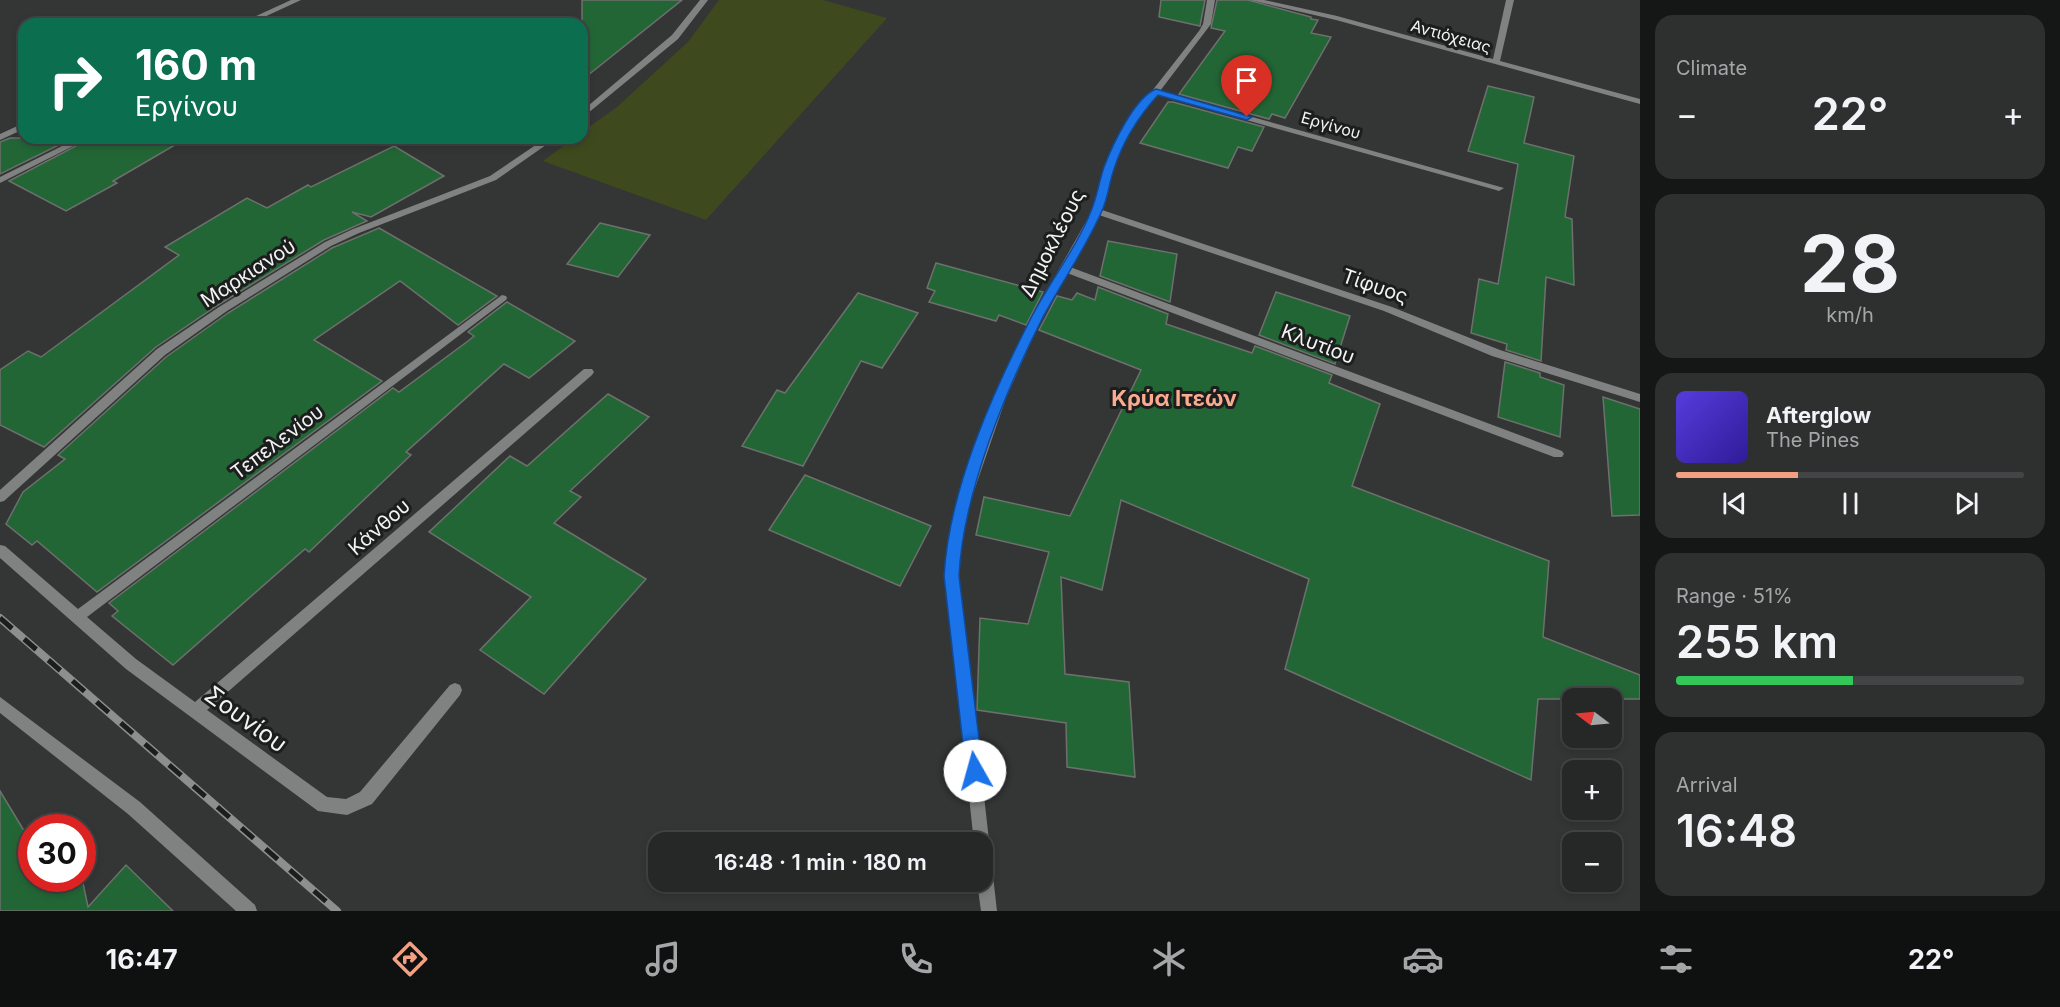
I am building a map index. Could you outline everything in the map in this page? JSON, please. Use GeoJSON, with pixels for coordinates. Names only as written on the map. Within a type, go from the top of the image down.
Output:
{"type":"FeatureCollection","features":[{"type":"Feature","properties":{"kind":"street"},"geometry":{"type":"LineString","coordinates":[[256,18],[297,0]]}},
{"type":"Feature","properties":{"kind":"street"},"geometry":{"type":"LineString","coordinates":[[588,110],[675,37],[704,0]]}},
{"type":"Feature","properties":{"kind":"street","name":"Δημοκλέους"},"geometry":{"type":"LineString","coordinates":[[981,832],[952,576],[957,523],[982,444],[1000,398],[1037,318],[1097,211],[1109,168],[1122,136],[1133,117],[1156,92],[1202,32],[1207,24],[1211,0]]}},
{"type":"Feature","properties":{"kind":"street","name":"Αντιόχειας"},"geometry":{"type":"LineString","coordinates":[[1254,0],[1337,18],[1640,102]]}},
{"type":"Feature","properties":{"kind":"street"},"geometry":{"type":"LineString","coordinates":[[1496,63],[1510,0]]}},
{"type":"Feature","properties":{"kind":"street","name":"Εργίνου"},"geometry":{"type":"LineString","coordinates":[[1156,92],[1499,188]]}},
{"type":"Feature","properties":{"kind":"street"},"geometry":{"type":"LineString","coordinates":[[0,137],[18,129]]}},
{"type":"Feature","properties":{"kind":"street"},"geometry":{"type":"LineString","coordinates":[[0,180],[73,144]]}},
{"type":"Feature","properties":{"kind":"street","name":"Μαρκιανού"},"geometry":{"type":"LineString","coordinates":[[0,497],[161,352],[223,309],[328,244],[493,178],[543,144]]}},
{"type":"Feature","properties":{"kind":"street","name":"Τίφυος"},"geometry":{"type":"LineString","coordinates":[[1097,211],[1388,309],[1497,353],[1640,398]]}},
{"type":"Feature","properties":{"kind":"street","name":"Κλυτίου"},"geometry":{"type":"LineString","coordinates":[[1065,269],[1558,454]]}},
{"type":"Feature","properties":{"kind":"street","name":"Τεπελενίου"},"geometry":{"type":"LineString","coordinates":[[76,618],[502,298]]}},
{"type":"Feature","properties":{"kind":"street","name":"Κάνθου"},"geometry":{"type":"LineString","coordinates":[[195,711],[588,372]]}},
{"type":"Feature","properties":{"kind":"street","name":"Σουνίου"},"geometry":{"type":"LineString","coordinates":[[0,550],[131,664],[324,805],[347,807],[366,798],[455,690]]}},
{"type":"Feature","properties":{"kind":"street"},"geometry":{"type":"LineString","coordinates":[[0,704],[134,808],[249,911]]}},
{"type":"Feature","properties":{"kind":"street"},"geometry":{"type":"LineString","coordinates":[[987,892],[989,911]]}},
{"type":"Feature","properties":{"kind":"green space"},"geometry":{"type":"Polygon","coordinates":[[[719,0],[823,0],[887,18],[706,220],[543,161],[566,144],[588,144],[588,128],[617,107],[688,42],[719,0]]]}},
{"type":"Feature","properties":{"kind":"building"},"geometry":{"type":"Polygon","coordinates":[[[582,0],[682,0],[588,75],[588,18],[582,18],[582,0]]]}},
{"type":"Feature","properties":{"kind":"building"},"geometry":{"type":"Polygon","coordinates":[[[1161,0],[1205,0],[1200,26],[1159,17],[1161,0]]]}},
{"type":"Feature","properties":{"kind":"building"},"geometry":{"type":"Polygon","coordinates":[[[1217,0],[1248,0],[1311,17],[1311,19],[1318,20],[1311,33],[1331,37],[1285,118],[1272,114],[1269,119],[1179,94],[1225,31],[1211,28],[1217,0]]]}},
{"type":"Feature","properties":{"kind":"building"},"geometry":{"type":"Polygon","coordinates":[[[1488,86],[1534,97],[1524,143],[1574,156],[1565,217],[1572,219],[1574,285],[1546,277],[1541,361],[1506,350],[1507,344],[1471,333],[1479,279],[1498,284],[1518,164],[1468,151],[1488,86]]]}},
{"type":"Feature","properties":{"kind":"building"},"geometry":{"type":"Polygon","coordinates":[[[1168,102],[1264,127],[1252,151],[1238,147],[1228,168],[1140,143],[1168,102]]]}},
{"type":"Feature","properties":{"kind":"building"},"geometry":{"type":"Polygon","coordinates":[[[18,138],[18,144],[61,144],[0,174],[0,142],[18,138]]]}},
{"type":"Feature","properties":{"kind":"building"},"geometry":{"type":"Polygon","coordinates":[[[80,144],[177,144],[113,181],[117,183],[66,211],[9,181],[80,144]]]}},
{"type":"Feature","properties":{"kind":"building"},"geometry":{"type":"Polygon","coordinates":[[[394,146],[444,176],[371,217],[352,212],[367,221],[324,240],[218,305],[156,347],[44,447],[0,425],[0,370],[28,351],[41,357],[179,255],[165,247],[247,198],[267,208],[308,185],[311,187],[394,146]]]}},
{"type":"Feature","properties":{"kind":"building"},"geometry":{"type":"Polygon","coordinates":[[[600,223],[650,235],[618,277],[567,264],[600,223]]]}},
{"type":"Feature","properties":{"kind":"building"},"geometry":{"type":"Polygon","coordinates":[[[379,228],[497,296],[458,325],[400,281],[314,340],[382,381],[97,592],[37,541],[32,545],[6,524],[23,492],[65,459],[58,455],[166,357],[228,313],[332,248],[379,228]]]}},
{"type":"Feature","properties":{"kind":"building"},"geometry":{"type":"Polygon","coordinates":[[[1108,241],[1177,254],[1170,302],[1100,276],[1108,241]]]}},
{"type":"Feature","properties":{"kind":"building"},"geometry":{"type":"Polygon","coordinates":[[[936,263],[1043,292],[1026,325],[999,315],[996,321],[929,302],[935,291],[927,288],[936,263]]]}},
{"type":"Feature","properties":{"kind":"building"},"geometry":{"type":"Polygon","coordinates":[[[1098,287],[1168,314],[1166,324],[1252,353],[1255,346],[1332,375],[1329,383],[1380,404],[1352,486],[1549,561],[1543,637],[1640,675],[1640,699],[1622,699],[1622,688],[1562,688],[1562,699],[1538,699],[1531,780],[1285,669],[1309,579],[1121,500],[1102,590],[1061,577],[1065,674],[1129,682],[1135,777],[1067,767],[1066,723],[977,710],[980,618],[1028,624],[1049,552],[976,535],[984,497],[1070,516],[1141,370],[1039,330],[1057,296],[1072,300],[1077,293],[1095,300],[1098,287]]]}},
{"type":"Feature","properties":{"kind":"building"},"geometry":{"type":"Polygon","coordinates":[[[1276,292],[1350,316],[1335,364],[1259,335],[1276,292]]]}},
{"type":"Feature","properties":{"kind":"building"},"geometry":{"type":"Polygon","coordinates":[[[858,293],[918,313],[882,368],[861,361],[803,466],[742,446],[777,390],[785,393],[858,293]]]}},
{"type":"Feature","properties":{"kind":"building"},"geometry":{"type":"Polygon","coordinates":[[[507,302],[575,341],[529,378],[504,364],[406,452],[411,455],[309,552],[305,549],[173,665],[112,616],[118,611],[109,603],[393,388],[399,392],[468,341],[474,336],[468,332],[507,302]]]}},
{"type":"Feature","properties":{"kind":"building"},"geometry":{"type":"Polygon","coordinates":[[[1505,362],[1540,373],[1540,377],[1564,385],[1560,437],[1498,417],[1505,362]]]}},
{"type":"Feature","properties":{"kind":"building"},"geometry":{"type":"Polygon","coordinates":[[[608,394],[649,417],[570,491],[581,497],[554,523],[646,579],[544,694],[480,650],[531,597],[429,532],[510,456],[527,466],[608,394]]]}},
{"type":"Feature","properties":{"kind":"building"},"geometry":{"type":"Polygon","coordinates":[[[1603,397],[1640,409],[1640,515],[1612,516],[1603,397]]]}},
{"type":"Feature","properties":{"kind":"building"},"geometry":{"type":"Polygon","coordinates":[[[805,475],[931,526],[900,586],[769,530],[805,475]]]}},
{"type":"Feature","properties":{"kind":"building"},"geometry":{"type":"Polygon","coordinates":[[[0,791],[18,821],[18,892],[85,892],[88,907],[126,865],[173,911],[0,911],[0,791]]]}},
{"type":"Feature","properties":{"kind":"railway"},"geometry":{"type":"LineString","coordinates":[[0,618],[337,911]]}},
{"type":"Feature","properties":{"kind":"district","name":"Κρύα Ιτεών"},"geometry":{"type":"Point","coordinates":[1174,398]}},
{"type":"Feature","properties":{"kind":"route"},"geometry":{"type":"LineString","coordinates":[[975,771],[952,576],[953,551],[963,501],[1000,398],[1037,318],[1097,211],[1109,168],[1133,117],[1156,92],[1247,117]]}}]}
